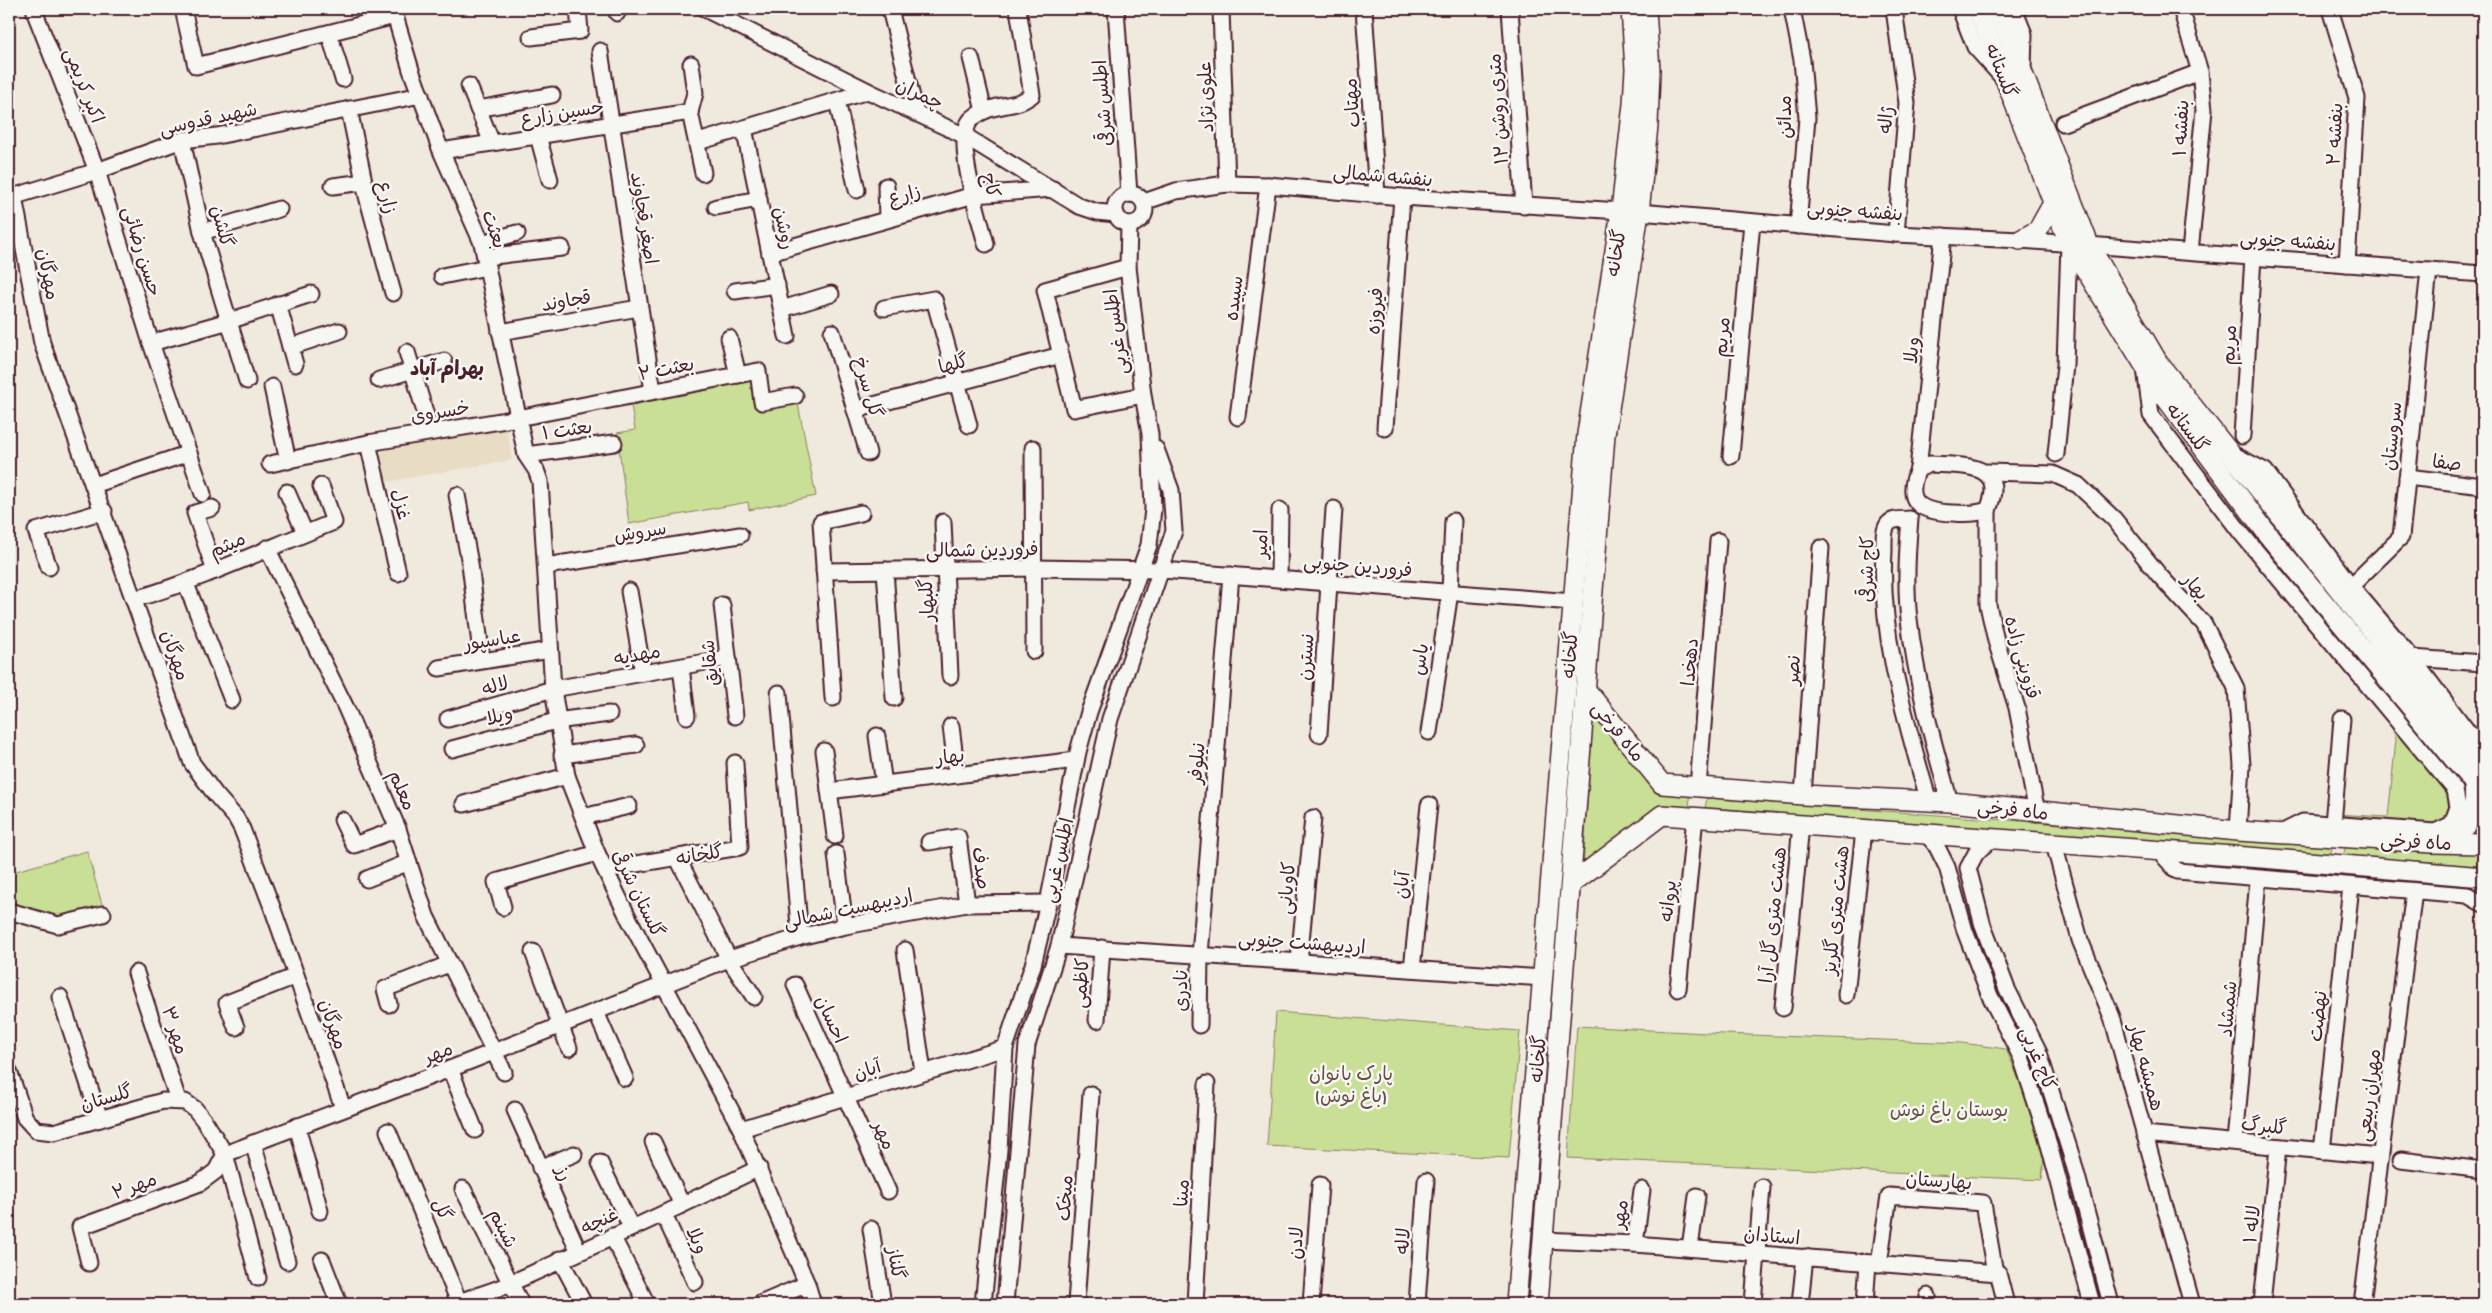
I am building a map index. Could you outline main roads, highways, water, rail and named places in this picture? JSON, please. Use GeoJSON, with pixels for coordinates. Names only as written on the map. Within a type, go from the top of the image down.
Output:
{"type":"FeatureCollection","features":[{"type":"Feature","properties":{"kind":"main road","name":"گلستانه"},"geometry":{"type":"LineString","coordinates":[[1978,9],[2014,78],[2090,245],[2159,364],[2230,452],[2480,781]]}},
{"type":"Feature","properties":{"kind":"main road","name":"گلستانه"},"geometry":{"type":"LineString","coordinates":[[1998,9],[2014,78],[2053,204],[2069,243],[2145,367],[2159,389],[2272,540],[2480,781]]}},
{"type":"Feature","properties":{"kind":"main road","name":"گلخانه"},"geometry":{"type":"LineString","coordinates":[[1538,1304],[1572,884],[1605,435],[1630,212],[1635,69],[1634,10]]}},
{"type":"Feature","properties":{"kind":"main road"},"geometry":{"type":"LineString","coordinates":[[2020,240],[2038,230],[2053,204]]}},
{"type":"Feature","properties":{"kind":"main road","name":"گلخانه"},"geometry":{"type":"LineString","coordinates":[[1516,1304],[1588,434],[1630,212]]}},
{"type":"Feature","properties":{"kind":"main road","name":"ماه فرخی"},"geometry":{"type":"LineString","coordinates":[[1586,690],[1662,784],[1803,795],[1950,802],[2037,813],[2238,831],[2281,833],[2336,830],[2432,844],[2483,844]]}},
{"type":"Feature","properties":{"kind":"main road"},"geometry":{"type":"LineString","coordinates":[[2432,844],[2452,837],[2469,822],[2475,808],[2476,794],[2480,781]]}},
{"type":"Feature","properties":{"kind":"main road"},"geometry":{"type":"LineString","coordinates":[[1695,817],[1698,787]]}},
{"type":"Feature","properties":{"kind":"main road","name":"ماه فرخی"},"geometry":{"type":"LineString","coordinates":[[1572,884],[1662,815],[2335,864],[2483,877]]}},
{"type":"Feature","properties":{"kind":"main road"},"geometry":{"type":"LineString","coordinates":[[2335,864],[2336,830]]}},
{"type":"Feature","properties":{"kind":"district","name":"بهرام آباد"},"geometry":{"type":"Point","coordinates":[447,368]}},
{"type":"Feature","properties":{"kind":"park label","name":"پارک بانوان (باغ نوش)"},"geometry":{"type":"Point","coordinates":[1351,1084]}},
{"type":"Feature","properties":{"kind":"park label","name":"بوستان باغ نوش"},"geometry":{"type":"Point","coordinates":[1949,1109]}}]}
